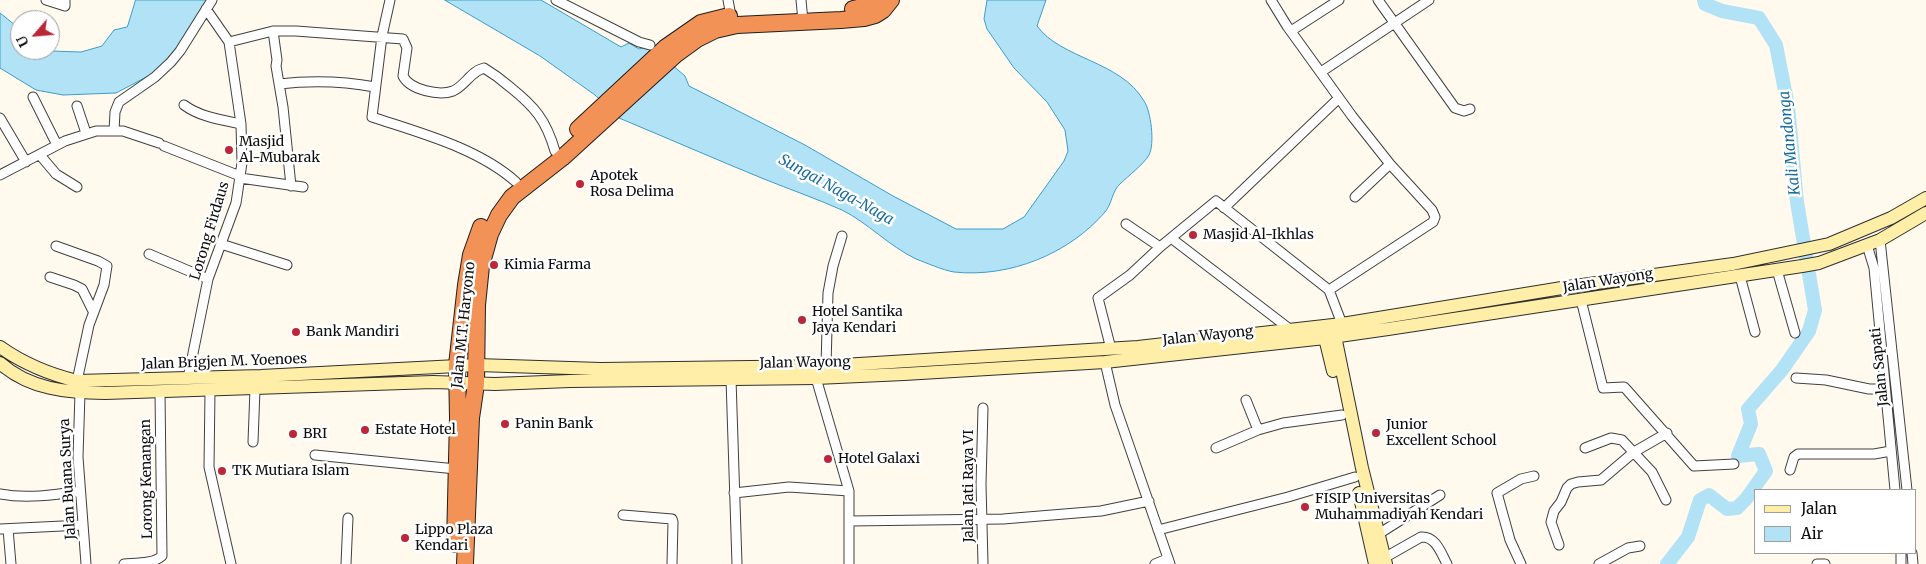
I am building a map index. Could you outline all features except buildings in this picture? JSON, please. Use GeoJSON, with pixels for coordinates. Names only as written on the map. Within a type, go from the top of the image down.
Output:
{"type":"FeatureCollection","features":[{"type":"Feature","properties":{"kind":"highway"},"geometry":{"type":"LineString","coordinates":[[663,49],[697,39],[715,30],[802,11],[856,9],[867,6],[876,0]]}},
{"type":"Feature","properties":{"kind":"highway"},"geometry":{"type":"LineString","coordinates":[[663,49],[701,23],[730,8],[802,11],[864,18],[883,10],[891,0]]}},
{"type":"Feature","properties":{"kind":"highway","name":"Jalan M.T. Haryono"},"geometry":{"type":"LineString","coordinates":[[466,564],[471,418],[477,365],[477,305],[481,266],[490,234],[499,215],[512,197],[562,158],[663,49]]}},
{"type":"Feature","properties":{"kind":"highway","name":"Jalan M.T. Haryono"},"geometry":{"type":"LineString","coordinates":[[455,564],[458,418],[456,384],[463,302],[471,255],[482,226],[494,204],[516,182],[605,112]]}},
{"type":"Feature","properties":{"kind":"main road","name":"Jalan Wayong"},"geometry":{"type":"LineString","coordinates":[[476,384],[816,378],[1105,362],[1331,340],[1489,307],[1813,248],[1829,244],[1891,218],[1926,198]]}},
{"type":"Feature","properties":{"kind":"main road","name":"Jalan Wayong"},"geometry":{"type":"LineString","coordinates":[[457,365],[593,369],[826,366],[1138,347],[1489,307],[1581,300],[1802,266],[1819,263],[1880,240],[1926,213]]}},
{"type":"Feature","properties":{"kind":"main road"},"geometry":{"type":"LineString","coordinates":[[1331,340],[1342,415],[1356,477],[1382,562]]}},
{"type":"Feature","properties":{"kind":"main road"},"geometry":{"type":"LineString","coordinates":[[1331,340],[1382,562]]}},
{"type":"Feature","properties":{"kind":"main road","name":"Jalan Brigjen M. Yoenoes"},"geometry":{"type":"LineString","coordinates":[[0,347],[28,365],[78,387]]}},
{"type":"Feature","properties":{"kind":"main road","name":"Jalan Brigjen M. Yoenoes"},"geometry":{"type":"LineString","coordinates":[[0,363],[9,371],[48,388],[160,386],[210,390],[433,382],[476,384]]}},
{"type":"Feature","properties":{"kind":"main road","name":"Jalan Brigjen M. Yoenoes"},"geometry":{"type":"LineString","coordinates":[[160,386],[188,378],[457,365]]}},
{"type":"Feature","properties":{"kind":"street"},"geometry":{"type":"LineString","coordinates":[[46,0],[65,6],[65,0]]}},
{"type":"Feature","properties":{"kind":"street"},"geometry":{"type":"LineString","coordinates":[[114,131],[115,112],[119,102],[155,77],[171,62],[212,0]]}},
{"type":"Feature","properties":{"kind":"street"},"geometry":{"type":"LineString","coordinates":[[390,0],[382,36],[372,117],[471,153],[505,172],[516,182]]}},
{"type":"Feature","properties":{"kind":"street"},"geometry":{"type":"LineString","coordinates":[[556,0],[639,42],[663,49]]}},
{"type":"Feature","properties":{"kind":"street"},"geometry":{"type":"LineString","coordinates":[[1271,0],[1339,98],[1390,164],[1432,210],[1434,220],[1329,290]]}},
{"type":"Feature","properties":{"kind":"street"},"geometry":{"type":"LineString","coordinates":[[1291,31],[1339,0]]}},
{"type":"Feature","properties":{"kind":"street"},"geometry":{"type":"LineString","coordinates":[[1378,0],[1455,108],[1464,111],[1470,110]]}},
{"type":"Feature","properties":{"kind":"street"},"geometry":{"type":"LineString","coordinates":[[1321,72],[1396,24],[1429,0]]}},
{"type":"Feature","properties":{"kind":"street","name":"Lorong Firdaus"},"geometry":{"type":"LineString","coordinates":[[188,378],[208,278],[236,203],[240,177],[241,124],[229,42],[206,9]]}},
{"type":"Feature","properties":{"kind":"street"},"geometry":{"type":"LineString","coordinates":[[273,31],[291,186]]}},
{"type":"Feature","properties":{"kind":"street"},"geometry":{"type":"LineString","coordinates":[[229,42],[273,31],[382,36],[404,40],[407,48],[403,76],[407,82],[416,88],[442,92],[453,91],[480,69],[484,68],[495,74],[528,100],[541,116],[550,133],[554,151]]}},
{"type":"Feature","properties":{"kind":"street"},"geometry":{"type":"LineString","coordinates":[[279,84],[301,81],[376,87]]}},
{"type":"Feature","properties":{"kind":"street"},"geometry":{"type":"LineString","coordinates":[[33,97],[57,145]]}},
{"type":"Feature","properties":{"kind":"street"},"geometry":{"type":"LineString","coordinates":[[1224,208],[1339,98]]}},
{"type":"Feature","properties":{"kind":"street"},"geometry":{"type":"LineString","coordinates":[[184,105],[189,109],[212,118],[241,124]]}},
{"type":"Feature","properties":{"kind":"street"},"geometry":{"type":"LineString","coordinates":[[77,106],[86,134]]}},
{"type":"Feature","properties":{"kind":"street"},"geometry":{"type":"LineString","coordinates":[[0,118],[26,162]]}},
{"type":"Feature","properties":{"kind":"street"},"geometry":{"type":"LineString","coordinates":[[0,175],[57,145],[86,134],[105,130],[123,131],[162,144],[240,177],[303,188]]}},
{"type":"Feature","properties":{"kind":"street"},"geometry":{"type":"LineString","coordinates":[[40,155],[56,174],[77,187]]}},
{"type":"Feature","properties":{"kind":"street"},"geometry":{"type":"LineString","coordinates":[[1355,197],[1390,164]]}},
{"type":"Feature","properties":{"kind":"street"},"geometry":{"type":"LineString","coordinates":[[1111,349],[1098,298],[1130,275],[1160,246],[1216,201],[1329,290],[1342,324]]}},
{"type":"Feature","properties":{"kind":"street"},"geometry":{"type":"LineString","coordinates":[[1126,224],[1160,246]]}},
{"type":"Feature","properties":{"kind":"street"},"geometry":{"type":"LineString","coordinates":[[826,366],[828,293],[833,266],[842,236]]}},
{"type":"Feature","properties":{"kind":"street"},"geometry":{"type":"LineString","coordinates":[[1171,238],[1291,330]]}},
{"type":"Feature","properties":{"kind":"street","name":"Jalan Sapati"},"geometry":{"type":"LineString","coordinates":[[1880,240],[1907,489]]}},
{"type":"Feature","properties":{"kind":"street"},"geometry":{"type":"LineString","coordinates":[[221,244],[286,265]]}},
{"type":"Feature","properties":{"kind":"street","name":"Jalan Sapati"},"geometry":{"type":"LineString","coordinates":[[1867,245],[1874,268],[1895,489]]}},
{"type":"Feature","properties":{"kind":"street","name":"Jalan Buana Surya"},"geometry":{"type":"LineString","coordinates":[[56,246],[107,266],[104,285],[93,310],[78,387],[77,428],[86,564]]}},
{"type":"Feature","properties":{"kind":"street"},"geometry":{"type":"LineString","coordinates":[[150,254],[208,278]]}},
{"type":"Feature","properties":{"kind":"street"},"geometry":{"type":"LineString","coordinates":[[1777,270],[1795,332]]}},
{"type":"Feature","properties":{"kind":"street"},"geometry":{"type":"LineString","coordinates":[[1740,276],[1755,332]]}},
{"type":"Feature","properties":{"kind":"street"},"geometry":{"type":"LineString","coordinates":[[50,277],[74,284],[82,289],[93,310]]}},
{"type":"Feature","properties":{"kind":"street"},"geometry":{"type":"LineString","coordinates":[[1581,300],[1603,387],[1624,387],[1667,433],[1694,466],[1734,464]]}},
{"type":"Feature","properties":{"kind":"street"},"geometry":{"type":"LineString","coordinates":[[1105,362],[1115,404],[1169,561],[1155,564]]}},
{"type":"Feature","properties":{"kind":"street"},"geometry":{"type":"LineString","coordinates":[[816,378],[849,492],[849,564]]}},
{"type":"Feature","properties":{"kind":"street"},"geometry":{"type":"LineString","coordinates":[[1796,378],[1826,380],[1869,389],[1884,388]]}},
{"type":"Feature","properties":{"kind":"street"},"geometry":{"type":"LineString","coordinates":[[730,379],[737,564]]}},
{"type":"Feature","properties":{"kind":"street","name":"Lorong Kenangan"},"geometry":{"type":"LineString","coordinates":[[124,564],[148,562],[159,559],[162,556],[160,386]]}},
{"type":"Feature","properties":{"kind":"street"},"geometry":{"type":"LineString","coordinates":[[253,442],[255,389]]}},
{"type":"Feature","properties":{"kind":"street"},"geometry":{"type":"LineString","coordinates":[[210,390],[209,467],[231,564]]}},
{"type":"Feature","properties":{"kind":"street"},"geometry":{"type":"LineString","coordinates":[[1246,400],[1258,430]]}},
{"type":"Feature","properties":{"kind":"street","name":"Jalan Jati Raya VI"},"geometry":{"type":"LineString","coordinates":[[983,408],[981,492],[983,564]]}},
{"type":"Feature","properties":{"kind":"street"},"geometry":{"type":"LineString","coordinates":[[1216,448],[1258,430],[1296,420],[1342,415]]}},
{"type":"Feature","properties":{"kind":"street"},"geometry":{"type":"LineString","coordinates":[[1559,546],[1551,522],[1554,511],[1561,502],[1567,488],[1571,484],[1578,482],[1601,480],[1634,452],[1667,433]]}},
{"type":"Feature","properties":{"kind":"street"},"geometry":{"type":"LineString","coordinates":[[1585,448],[1610,438],[1622,440],[1652,472],[1666,500]]}},
{"type":"Feature","properties":{"kind":"street"},"geometry":{"type":"LineString","coordinates":[[1790,470],[1794,458],[1798,454],[1874,454],[1891,451]]}},
{"type":"Feature","properties":{"kind":"street"},"geometry":{"type":"LineString","coordinates":[[315,455],[456,469]]}},
{"type":"Feature","properties":{"kind":"street"},"geometry":{"type":"LineString","coordinates":[[1522,564],[1510,540],[1497,493],[1521,479],[1534,476]]}},
{"type":"Feature","properties":{"kind":"street"},"geometry":{"type":"LineString","coordinates":[[1158,530],[1288,497],[1356,477]]}},
{"type":"Feature","properties":{"kind":"street"},"geometry":{"type":"LineString","coordinates":[[734,493],[789,487],[849,492]]}},
{"type":"Feature","properties":{"kind":"street"},"geometry":{"type":"LineString","coordinates":[[0,494],[41,496],[80,491]]}},
{"type":"Feature","properties":{"kind":"street"},"geometry":{"type":"LineString","coordinates":[[1377,535],[1440,495]]}},
{"type":"Feature","properties":{"kind":"street"},"geometry":{"type":"LineString","coordinates":[[849,522],[983,520],[1102,511],[1149,501]]}},
{"type":"Feature","properties":{"kind":"street"},"geometry":{"type":"LineString","coordinates":[[622,515],[672,519],[672,564]]}},
{"type":"Feature","properties":{"kind":"street"},"geometry":{"type":"LineString","coordinates":[[346,564],[348,518]]}},
{"type":"Feature","properties":{"kind":"street"},"geometry":{"type":"LineString","coordinates":[[11,564],[4,529],[83,525]]}},
{"type":"Feature","properties":{"kind":"street"},"geometry":{"type":"LineString","coordinates":[[1382,562],[1421,537],[1426,537],[1430,538],[1437,546],[1447,564]]}},
{"type":"Feature","properties":{"kind":"street"},"geometry":{"type":"LineString","coordinates":[[1599,564],[1628,548],[1640,546]]}},
{"type":"Feature","properties":{"kind":"street"},"geometry":{"type":"LineString","coordinates":[[1817,564],[1825,564]]}},
{"type":"Feature","properties":{"kind":"water"},"geometry":{"type":"Polygon","coordinates":[[[136,0],[208,0],[176,49],[154,73],[116,93],[63,95],[36,90],[0,68],[0,13],[10,21],[10,60],[60,60],[60,51],[81,52],[102,46],[114,30],[127,27],[136,0]]]}},
{"type":"Feature","properties":{"kind":"water","name":"Sungai Naga-Naga"},"geometry":{"type":"Polygon","coordinates":[[[445,0],[541,0],[621,47],[629,43],[639,49],[650,46],[685,76],[689,86],[805,145],[893,196],[956,229],[1003,229],[1024,217],[1064,161],[1068,151],[1065,130],[1047,102],[1014,68],[987,29],[984,19],[987,0],[1046,0],[1037,26],[1061,46],[1121,77],[1134,88],[1144,101],[1149,112],[1151,150],[1143,162],[1117,187],[1105,212],[1074,240],[1056,251],[1016,267],[996,271],[975,273],[949,271],[906,254],[861,221],[842,210],[619,118],[595,95],[540,56],[445,0]]]}},
{"type":"Feature","properties":{"kind":"waterway","name":"Kali Mandonga"},"geometry":{"type":"LineString","coordinates":[[1667,564],[1688,537],[1700,500],[1709,495],[1727,509],[1737,508],[1746,499],[1766,471],[1759,454],[1738,456],[1751,424],[1748,409],[1782,370],[1809,331],[1815,310],[1797,202],[1788,106],[1776,45],[1759,18],[1722,11],[1705,4],[1704,0]]}},
{"type":"Feature","properties":{"kind":"place","name":"Masjid Al-Mubarak"},"geometry":{"type":"Point","coordinates":[229,150]}},
{"type":"Feature","properties":{"kind":"place","name":"Apotek Rosa Delima"},"geometry":{"type":"Point","coordinates":[580,184]}},
{"type":"Feature","properties":{"kind":"place","name":"Masjid Al-Ikhlas"},"geometry":{"type":"Point","coordinates":[1193,235]}},
{"type":"Feature","properties":{"kind":"place","name":"Kimia Farma"},"geometry":{"type":"Point","coordinates":[494,265]}},
{"type":"Feature","properties":{"kind":"place","name":"Hotel Santika Jaya Kendari"},"geometry":{"type":"Point","coordinates":[802,320]}},
{"type":"Feature","properties":{"kind":"place","name":"Bank Mandiri"},"geometry":{"type":"Point","coordinates":[296,332]}},
{"type":"Feature","properties":{"kind":"place","name":"Panin Bank"},"geometry":{"type":"Point","coordinates":[505,424]}},
{"type":"Feature","properties":{"kind":"place","name":"Estate Hotel"},"geometry":{"type":"Point","coordinates":[365,430]}},
{"type":"Feature","properties":{"kind":"place","name":"Junior Excellent School"},"geometry":{"type":"Point","coordinates":[1376,433]}},
{"type":"Feature","properties":{"kind":"place","name":"BRI"},"geometry":{"type":"Point","coordinates":[293,434]}},
{"type":"Feature","properties":{"kind":"place","name":"Hotel Galaxi"},"geometry":{"type":"Point","coordinates":[828,459]}},
{"type":"Feature","properties":{"kind":"place","name":"TK Mutiara Islam"},"geometry":{"type":"Point","coordinates":[222,471]}},
{"type":"Feature","properties":{"kind":"place","name":"FISIP Universitas Muhammadiyah Kendari"},"geometry":{"type":"Point","coordinates":[1305,507]}},
{"type":"Feature","properties":{"kind":"place","name":"Lippo Plaza Kendari"},"geometry":{"type":"Point","coordinates":[405,538]}}]}
